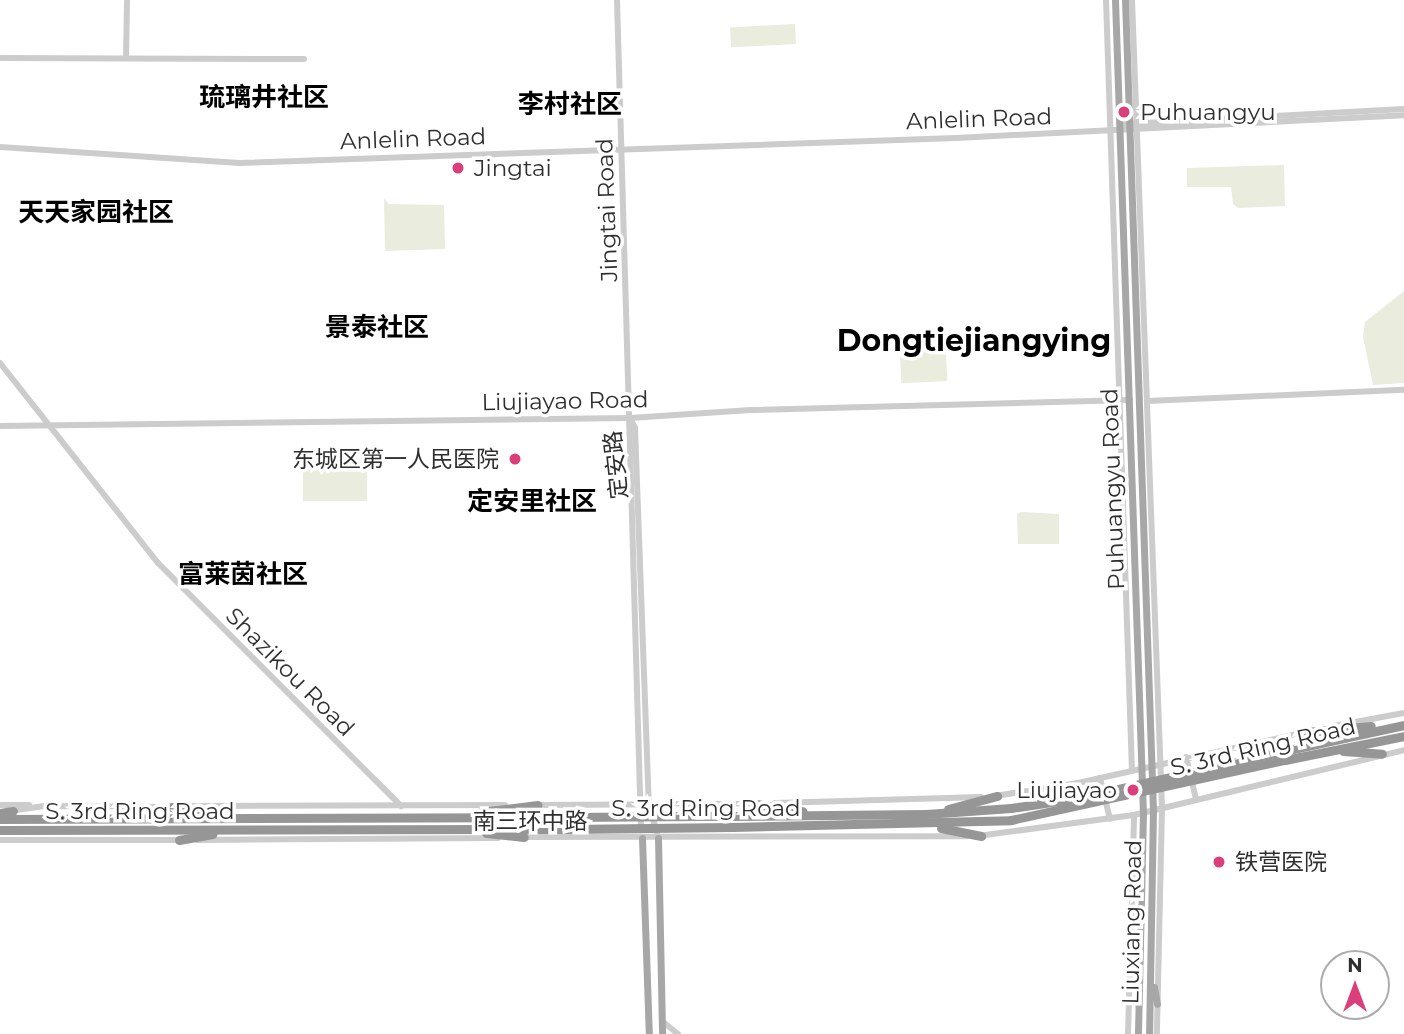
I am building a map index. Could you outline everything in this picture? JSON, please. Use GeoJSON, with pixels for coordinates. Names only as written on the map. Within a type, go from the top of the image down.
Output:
{"type":"FeatureCollection","features":[{"type":"Feature","properties":{"kind":"highway"},"geometry":{"type":"LineString","coordinates":[[1306,732],[1404,724]]}},
{"type":"Feature","properties":{"kind":"highway","name":"S. 3rd Ring Road"},"geometry":{"type":"LineString","coordinates":[[0,830],[568,829],[926,825],[1012,820],[1285,756],[1404,724]]}},
{"type":"Feature","properties":{"kind":"highway","name":"S. 3rd Ring Road"},"geometry":{"type":"LineString","coordinates":[[0,819],[926,814],[1011,808],[1079,799],[1285,756],[1331,751],[1404,736]]}},
{"type":"Feature","properties":{"kind":"highway"},"geometry":{"type":"LineString","coordinates":[[1331,751],[1382,754]]}},
{"type":"Feature","properties":{"kind":"highway"},"geometry":{"type":"LineString","coordinates":[[926,814],[997,796]]}},
{"type":"Feature","properties":{"kind":"highway"},"geometry":{"type":"LineString","coordinates":[[756,804],[832,816]]}},
{"type":"Feature","properties":{"kind":"highway"},"geometry":{"type":"LineString","coordinates":[[443,817],[538,805]]}},
{"type":"Feature","properties":{"kind":"highway"},"geometry":{"type":"LineString","coordinates":[[171,807],[232,816]]}},
{"type":"Feature","properties":{"kind":"highway"},"geometry":{"type":"LineString","coordinates":[[0,812],[13,811]]}},
{"type":"Feature","properties":{"kind":"highway"},"geometry":{"type":"LineString","coordinates":[[926,825],[981,836]]}},
{"type":"Feature","properties":{"kind":"highway"},"geometry":{"type":"LineString","coordinates":[[435,828],[524,837]]}},
{"type":"Feature","properties":{"kind":"highway"},"geometry":{"type":"LineString","coordinates":[[179,840],[233,830]]}},
{"type":"Feature","properties":{"kind":"main road","name":"Puhuangyu Road"},"geometry":{"type":"LineString","coordinates":[[1115,0],[1143,812]]}},
{"type":"Feature","properties":{"kind":"main road","name":"Puhuangyu Road"},"geometry":{"type":"LineString","coordinates":[[1125,0],[1134,124],[1138,401],[1153,810]]}},
{"type":"Feature","properties":{"kind":"main road","name":"Liuxiang Road"},"geometry":{"type":"LineString","coordinates":[[1149,1034],[1153,810]]}},
{"type":"Feature","properties":{"kind":"main road","name":"Liuxiang Road"},"geometry":{"type":"LineString","coordinates":[[1138,1034],[1143,812]]}},
{"type":"Feature","properties":{"kind":"main road"},"geometry":{"type":"LineString","coordinates":[[642,838],[649,1034]]}},
{"type":"Feature","properties":{"kind":"main road"},"geometry":{"type":"LineString","coordinates":[[658,838],[662,1034]]}},
{"type":"Feature","properties":{"kind":"main road"},"geometry":{"type":"LineString","coordinates":[[1151,970],[1157,1004]]}},
{"type":"Feature","properties":{"kind":"street"},"geometry":{"type":"LineString","coordinates":[[127,0],[127,58]]}},
{"type":"Feature","properties":{"kind":"street","name":"Jingtai Road"},"geometry":{"type":"LineString","coordinates":[[617,0],[630,418]]}},
{"type":"Feature","properties":{"kind":"street"},"geometry":{"type":"LineString","coordinates":[[1106,0],[1132,770]]}},
{"type":"Feature","properties":{"kind":"street"},"geometry":{"type":"LineString","coordinates":[[1132,0],[1134,124],[1148,401],[1162,808],[1157,1034]]}},
{"type":"Feature","properties":{"kind":"street"},"geometry":{"type":"LineString","coordinates":[[0,58],[304,59]]}},
{"type":"Feature","properties":{"kind":"street"},"geometry":{"type":"LineString","coordinates":[[1134,124],[1404,109]]}},
{"type":"Feature","properties":{"kind":"street"},"geometry":{"type":"LineString","coordinates":[[1134,124],[1404,115]]}},
{"type":"Feature","properties":{"kind":"street","name":"Anlelin Road"},"geometry":{"type":"LineString","coordinates":[[0,147],[239,163],[1111,130],[1134,124]]}},
{"type":"Feature","properties":{"kind":"street","name":"Shazikou Road"},"geometry":{"type":"LineString","coordinates":[[0,363],[192,599],[401,806]]}},
{"type":"Feature","properties":{"kind":"street"},"geometry":{"type":"LineString","coordinates":[[1138,401],[1404,390]]}},
{"type":"Feature","properties":{"kind":"street","name":"Liujiayao Road"},"geometry":{"type":"LineString","coordinates":[[0,426],[630,418],[751,410],[1129,400]]}},
{"type":"Feature","properties":{"kind":"street","name":"定安路"},"geometry":{"type":"LineString","coordinates":[[630,418],[642,838]]}},
{"type":"Feature","properties":{"kind":"street","name":"定安路"},"geometry":{"type":"LineString","coordinates":[[630,418],[635,428],[649,804],[658,838]]}},
{"type":"Feature","properties":{"kind":"street"},"geometry":{"type":"LineString","coordinates":[[1125,576],[1135,569]]}},
{"type":"Feature","properties":{"kind":"street","name":"南三环中路"},"geometry":{"type":"LineString","coordinates":[[13,811],[45,806],[756,804],[997,796],[1100,778],[1186,757],[1404,713]]}},
{"type":"Feature","properties":{"kind":"street","name":"南三环中路"},"geometry":{"type":"LineString","coordinates":[[0,840],[981,836],[1134,815],[1404,750]]}},
{"type":"Feature","properties":{"kind":"street"},"geometry":{"type":"LineString","coordinates":[[1186,757],[1196,799]]}},
{"type":"Feature","properties":{"kind":"street"},"geometry":{"type":"LineString","coordinates":[[1100,778],[1110,819]]}},
{"type":"Feature","properties":{"kind":"street"},"geometry":{"type":"LineString","coordinates":[[602,804],[602,838]]}},
{"type":"Feature","properties":{"kind":"street"},"geometry":{"type":"LineString","coordinates":[[696,804],[696,838]]}},
{"type":"Feature","properties":{"kind":"street"},"geometry":{"type":"LineString","coordinates":[[0,805],[45,806]]}},
{"type":"Feature","properties":{"kind":"street"},"geometry":{"type":"LineString","coordinates":[[1128,1034],[1134,815]]}},
{"type":"Feature","properties":{"kind":"street"},"geometry":{"type":"LineString","coordinates":[[662,1021],[678,1034]]}},
{"type":"Feature","properties":{"kind":"shaded area"},"geometry":{"type":"Polygon","coordinates":[[[795,24],[796,44],[731,47],[730,27],[795,24]]]}},
{"type":"Feature","properties":{"kind":"shaded area"},"geometry":{"type":"Polygon","coordinates":[[[1284,165],[1285,206],[1238,208],[1233,204],[1231,187],[1187,187],[1187,168],[1284,165]]]}},
{"type":"Feature","properties":{"kind":"shaded area"},"geometry":{"type":"Polygon","coordinates":[[[384,198],[389,204],[444,205],[445,249],[385,251],[384,198]]]}},
{"type":"Feature","properties":{"kind":"shaded area"},"geometry":{"type":"Polygon","coordinates":[[[1404,291],[1404,383],[1373,385],[1363,337],[1365,322],[1404,291]]]}},
{"type":"Feature","properties":{"kind":"shaded area"},"geometry":{"type":"Polygon","coordinates":[[[945,337],[947,381],[901,383],[899,339],[945,337]]]}},
{"type":"Feature","properties":{"kind":"shaded area"},"geometry":{"type":"Polygon","coordinates":[[[303,462],[367,462],[367,501],[303,501],[303,462]]]}},
{"type":"Feature","properties":{"kind":"shaded area"},"geometry":{"type":"Polygon","coordinates":[[[1017,514],[1059,514],[1059,544],[1018,544],[1017,514]]]}},
{"type":"Feature","properties":{"kind":"place","name":"Puhuangyu"},"geometry":{"type":"Point","coordinates":[1124,112]}},
{"type":"Feature","properties":{"kind":"place","name":"Jingtai"},"geometry":{"type":"Point","coordinates":[458,168]}},
{"type":"Feature","properties":{"kind":"place","name":"东城区第一人民医院"},"geometry":{"type":"Point","coordinates":[515,459]}},
{"type":"Feature","properties":{"kind":"place","name":"Liujiayao"},"geometry":{"type":"Point","coordinates":[1133,790]}},
{"type":"Feature","properties":{"kind":"place","name":"铁营医院"},"geometry":{"type":"Point","coordinates":[1219,862]}},
{"type":"Feature","properties":{"kind":"district","name":"琉璃井社区"},"geometry":{"type":"Point","coordinates":[264,98]}},
{"type":"Feature","properties":{"kind":"district","name":"李村社区"},"geometry":{"type":"Point","coordinates":[570,105]}},
{"type":"Feature","properties":{"kind":"district","name":"天天家园社区"},"geometry":{"type":"Point","coordinates":[96,213]}},
{"type":"Feature","properties":{"kind":"district","name":"景泰社区"},"geometry":{"type":"Point","coordinates":[377,328]}},
{"type":"Feature","properties":{"kind":"district","name":"Dongtiejiangying"},"geometry":{"type":"Point","coordinates":[974,341]}},
{"type":"Feature","properties":{"kind":"district","name":"定安里社区"},"geometry":{"type":"Point","coordinates":[532,502]}},
{"type":"Feature","properties":{"kind":"district","name":"富莱茵社区"},"geometry":{"type":"Point","coordinates":[243,575]}}]}
